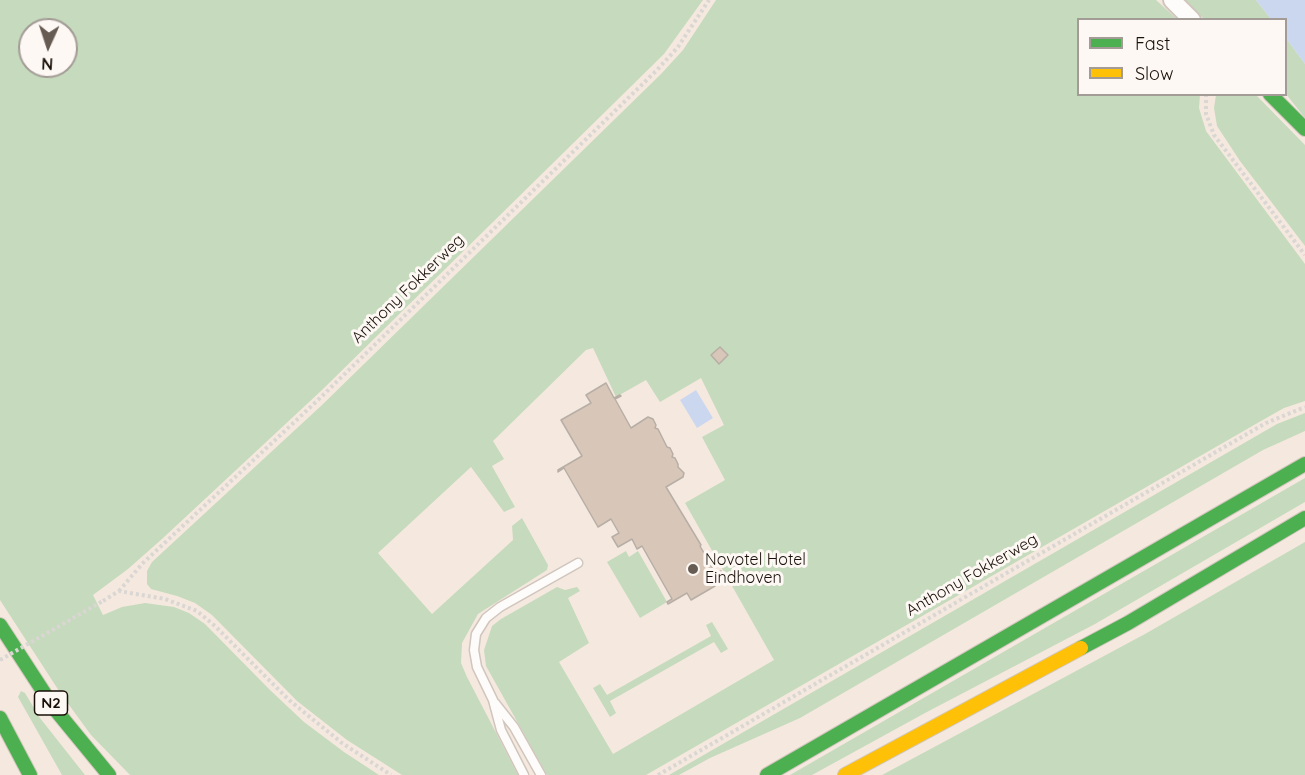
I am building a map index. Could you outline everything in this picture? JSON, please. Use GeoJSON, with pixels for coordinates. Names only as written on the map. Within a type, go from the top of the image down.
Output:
{"type":"FeatureCollection","features":[{"type":"Feature","properties":{"kind":"main road"},"geometry":{"type":"LineString","coordinates":[[1272,96],[1305,129]]}},
{"type":"Feature","properties":{"kind":"main road"},"geometry":{"type":"LineString","coordinates":[[767,775],[1305,464]]}},
{"type":"Feature","properties":{"kind":"main road"},"geometry":{"type":"LineString","coordinates":[[845,775],[1128,623],[1305,518]]}},
{"type":"Feature","properties":{"kind":"main road","name":"N2"},"geometry":{"type":"LineString","coordinates":[[0,625],[54,708],[109,775]]}},
{"type":"Feature","properties":{"kind":"main road"},"geometry":{"type":"LineString","coordinates":[[0,718],[30,775]]}},
{"type":"Feature","properties":{"kind":"street"},"geometry":{"type":"LineString","coordinates":[[1172,0],[1190,18]]}},
{"type":"Feature","properties":{"kind":"lane"},"geometry":{"type":"LineString","coordinates":[[524,775],[501,730],[493,700],[477,667],[474,650],[476,634],[486,618],[500,607],[578,563]]}},
{"type":"Feature","properties":{"kind":"lane"},"geometry":{"type":"LineString","coordinates":[[493,700],[514,727],[541,775]]}},
{"type":"Feature","properties":{"kind":"path","name":"Anthony Fokkerweg"},"geometry":{"type":"LineString","coordinates":[[0,660],[119,591],[142,564],[318,400],[657,70],[678,47],[709,0]]}},
{"type":"Feature","properties":{"kind":"path"},"geometry":{"type":"LineString","coordinates":[[1206,96],[1206,114],[1214,135],[1305,255]]}},
{"type":"Feature","properties":{"kind":"path","name":"Anthony Fokkerweg"},"geometry":{"type":"LineString","coordinates":[[658,775],[1266,423],[1305,407]]}},
{"type":"Feature","properties":{"kind":"path"},"geometry":{"type":"LineString","coordinates":[[119,591],[165,599],[197,611],[289,700],[342,743],[391,775]]}},
{"type":"Feature","properties":{"kind":"green space"},"geometry":{"type":"Polygon","coordinates":[[[0,0],[703,0],[664,54],[322,390],[162,539],[128,569],[93,595],[103,615],[122,607],[145,603],[174,607],[189,613],[205,624],[304,722],[379,775],[130,775],[91,735],[61,694],[0,600],[0,0]]]}},
{"type":"Feature","properties":{"kind":"green space"},"geometry":{"type":"Polygon","coordinates":[[[716,0],[1156,0],[1176,18],[1077,18],[1077,96],[1200,96],[1199,108],[1206,131],[1305,264],[1305,401],[1284,408],[1261,421],[646,775],[547,775],[486,666],[484,650],[492,626],[557,587],[565,590],[577,587],[580,591],[568,598],[589,643],[559,662],[613,754],[774,660],[685,503],[725,480],[702,437],[724,425],[701,378],[660,402],[646,380],[616,397],[593,348],[586,350],[493,441],[504,459],[492,466],[515,507],[504,512],[471,467],[378,553],[432,614],[513,540],[512,526],[522,518],[548,565],[547,570],[478,614],[462,643],[461,663],[518,775],[402,775],[347,740],[297,701],[212,615],[195,603],[151,589],[147,584],[147,571],[152,562],[322,405],[683,50],[716,0]]]}},
{"type":"Feature","properties":{"kind":"green space"},"geometry":{"type":"Polygon","coordinates":[[[1184,0],[1256,0],[1270,18],[1203,18],[1184,0]]]}},
{"type":"Feature","properties":{"kind":"green space"},"geometry":{"type":"Polygon","coordinates":[[[1287,39],[1305,64],[1305,118],[1287,95],[1287,39]]]}},
{"type":"Feature","properties":{"kind":"green space"},"geometry":{"type":"Polygon","coordinates":[[[1216,96],[1257,96],[1305,145],[1305,246],[1240,161],[1217,126],[1214,108],[1216,96]]]}},
{"type":"Feature","properties":{"kind":"green space"},"geometry":{"type":"Polygon","coordinates":[[[1305,413],[1305,431],[1263,450],[800,718],[710,758],[679,775],[669,775],[1277,424],[1305,413]]]}},
{"type":"Feature","properties":{"kind":"green space"},"geometry":{"type":"Polygon","coordinates":[[[1305,478],[1305,502],[1095,624],[812,775],[790,775],[1305,478]]]}},
{"type":"Feature","properties":{"kind":"green space"},"geometry":{"type":"Polygon","coordinates":[[[1305,542],[1305,775],[882,775],[1145,634],[1305,542]]]}},
{"type":"Feature","properties":{"kind":"green space"},"geometry":{"type":"Polygon","coordinates":[[[626,551],[629,557],[638,551],[667,602],[640,618],[607,562],[626,551]]]}},
{"type":"Feature","properties":{"kind":"green space"},"geometry":{"type":"Polygon","coordinates":[[[712,622],[728,649],[721,653],[714,642],[610,701],[616,713],[610,717],[593,688],[600,684],[607,695],[711,636],[706,625],[712,622]]]}},
{"type":"Feature","properties":{"kind":"green space"},"geometry":{"type":"Polygon","coordinates":[[[21,691],[25,693],[40,718],[85,775],[62,775],[18,697],[21,691]]]}},
{"type":"Feature","properties":{"kind":"water"},"geometry":{"type":"Polygon","coordinates":[[[1256,0],[1305,0],[1305,64],[1287,39],[1287,18],[1270,18],[1256,0]]]}},
{"type":"Feature","properties":{"kind":"water"},"geometry":{"type":"Polygon","coordinates":[[[696,390],[713,418],[697,428],[680,400],[696,390]]]}},
{"type":"Feature","properties":{"kind":"building"},"geometry":{"type":"Polygon","coordinates":[[[720,347],[728,355],[719,364],[711,355],[720,347]]]}},
{"type":"Feature","properties":{"kind":"building"},"geometry":{"type":"Polygon","coordinates":[[[606,383],[614,398],[621,396],[615,399],[631,428],[648,417],[653,419],[655,428],[658,429],[673,454],[672,457],[684,473],[683,477],[666,487],[716,574],[722,572],[711,579],[715,586],[691,600],[687,593],[668,604],[667,602],[672,599],[642,546],[637,549],[632,539],[618,547],[612,537],[619,533],[611,519],[598,527],[564,468],[558,472],[558,470],[582,456],[561,420],[591,403],[586,395],[606,383]]]}},
{"type":"Feature","properties":{"kind":"traffic: fast"},"geometry":{"type":"LineString","coordinates":[[1272,96],[1305,129]]}},
{"type":"Feature","properties":{"kind":"traffic: fast"},"geometry":{"type":"LineString","coordinates":[[767,775],[1305,464]]}},
{"type":"Feature","properties":{"kind":"traffic: fast"},"geometry":{"type":"LineString","coordinates":[[1081,648],[1128,623],[1305,518]]}},
{"type":"Feature","properties":{"kind":"traffic: fast"},"geometry":{"type":"LineString","coordinates":[[0,625],[54,708],[109,775]]}},
{"type":"Feature","properties":{"kind":"traffic: fast"},"geometry":{"type":"LineString","coordinates":[[0,718],[30,775]]}},
{"type":"Feature","properties":{"kind":"traffic: slow"},"geometry":{"type":"LineString","coordinates":[[845,775],[1081,648]]}},
{"type":"Feature","properties":{"kind":"place","name":"Novotel Hotel Eindhoven"},"geometry":{"type":"Point","coordinates":[693,569]}}]}
